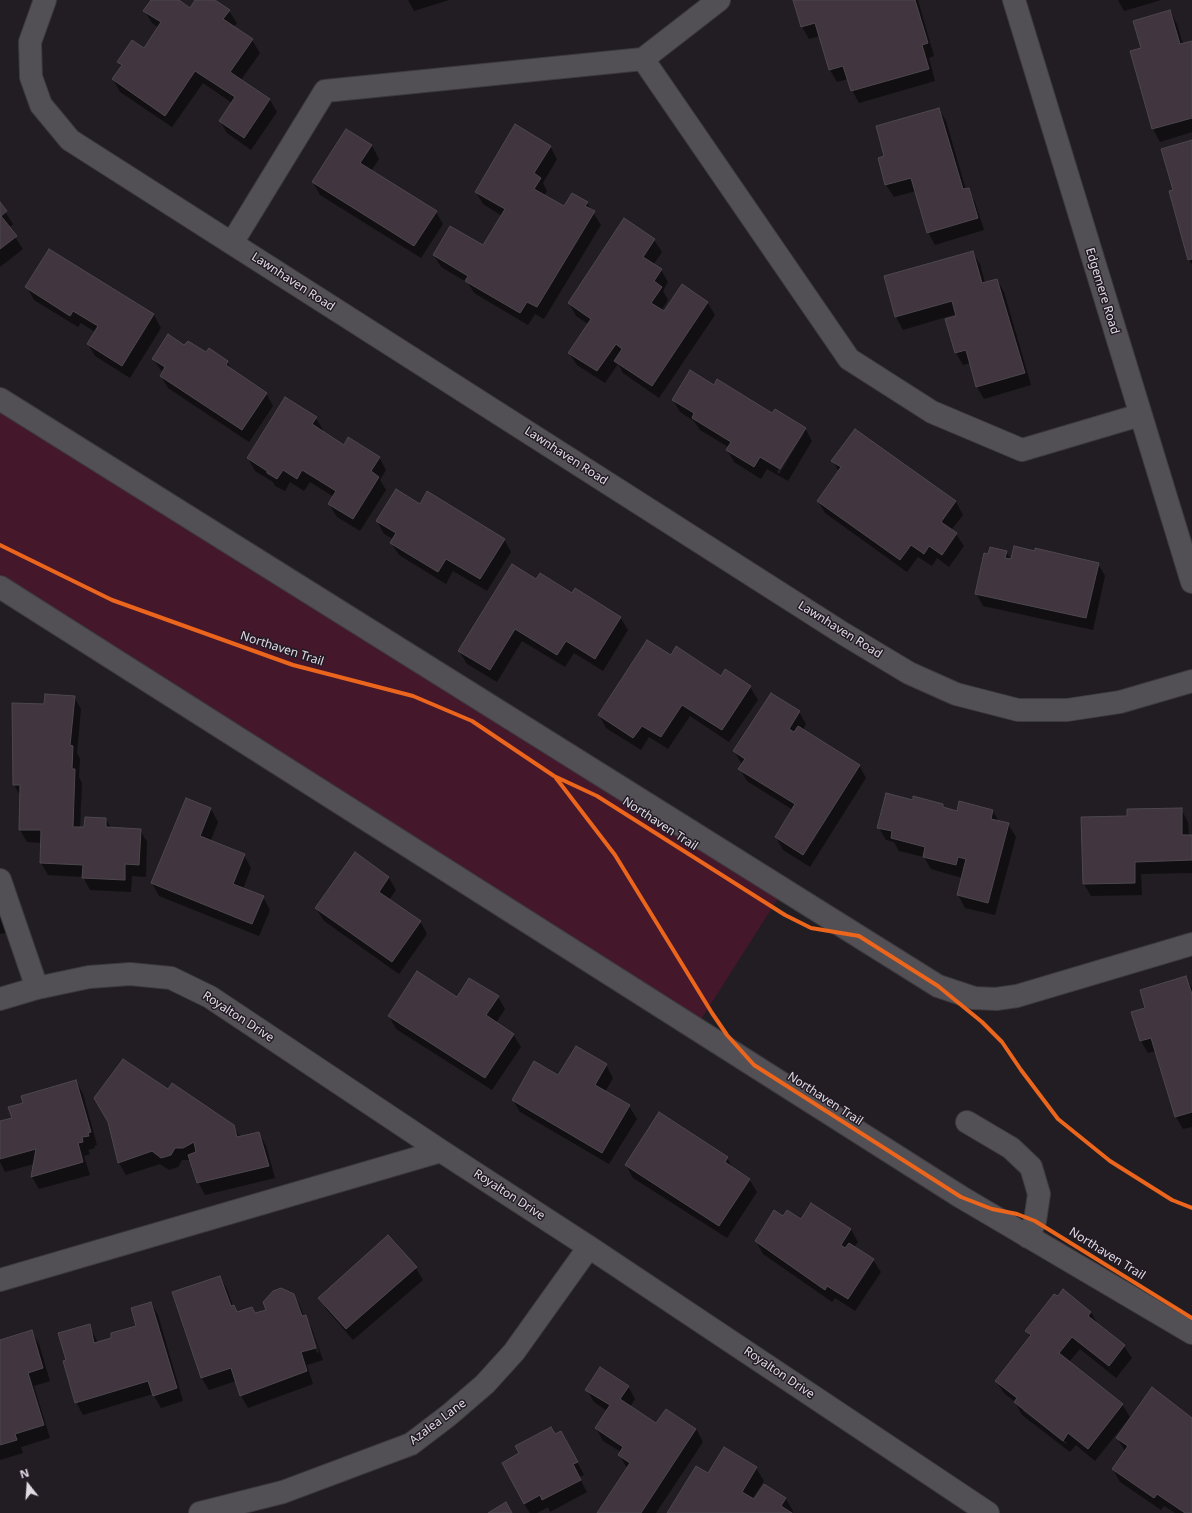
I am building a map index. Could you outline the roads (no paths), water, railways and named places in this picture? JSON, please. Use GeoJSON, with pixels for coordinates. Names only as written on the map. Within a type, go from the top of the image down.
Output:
{"type":"FeatureCollection","features":[{"type":"Feature","properties":{"kind":"street","name":"Lawnhaven Road"},"geometry":{"type":"LineString","coordinates":[[45,0],[30,42],[31,77],[41,105],[70,140],[844,634],[909,673],[956,694],[1018,710],[1067,710],[1120,702],[1192,681]]}},
{"type":"Feature","properties":{"kind":"street"},"geometry":{"type":"LineString","coordinates":[[232,243],[325,91],[643,59],[719,0]]}},
{"type":"Feature","properties":{"kind":"street","name":"Edgemere Road"},"geometry":{"type":"LineString","coordinates":[[1014,0],[1192,582]]}},
{"type":"Feature","properties":{"kind":"street"},"geometry":{"type":"LineString","coordinates":[[643,59],[849,359],[932,412],[1022,450],[1140,415]]}},
{"type":"Feature","properties":{"kind":"street"},"geometry":{"type":"LineString","coordinates":[[0,399],[938,986],[974,998],[996,999],[1017,996],[1192,944]]}},
{"type":"Feature","properties":{"kind":"street","name":"Northaven Trail"},"geometry":{"type":"LineString","coordinates":[[0,587],[961,1197],[1192,1333]]}},
{"type":"Feature","properties":{"kind":"street"},"geometry":{"type":"LineString","coordinates":[[0,880],[37,988]]}},
{"type":"Feature","properties":{"kind":"street","name":"Royalton Drive"},"geometry":{"type":"LineString","coordinates":[[0,999],[37,988],[89,977],[130,974],[171,978],[210,997],[440,1151],[589,1246],[988,1513]]}},
{"type":"Feature","properties":{"kind":"street"},"geometry":{"type":"LineString","coordinates":[[967,1122],[1011,1148],[1031,1167],[1039,1194],[1035,1221],[1028,1237]]}},
{"type":"Feature","properties":{"kind":"street"},"geometry":{"type":"LineString","coordinates":[[0,1280],[440,1151]]}},
{"type":"Feature","properties":{"kind":"street","name":"Azalea Lane"},"geometry":{"type":"LineString","coordinates":[[200,1513],[283,1492],[411,1444],[449,1415],[485,1384],[514,1352],[589,1246]]}}]}
